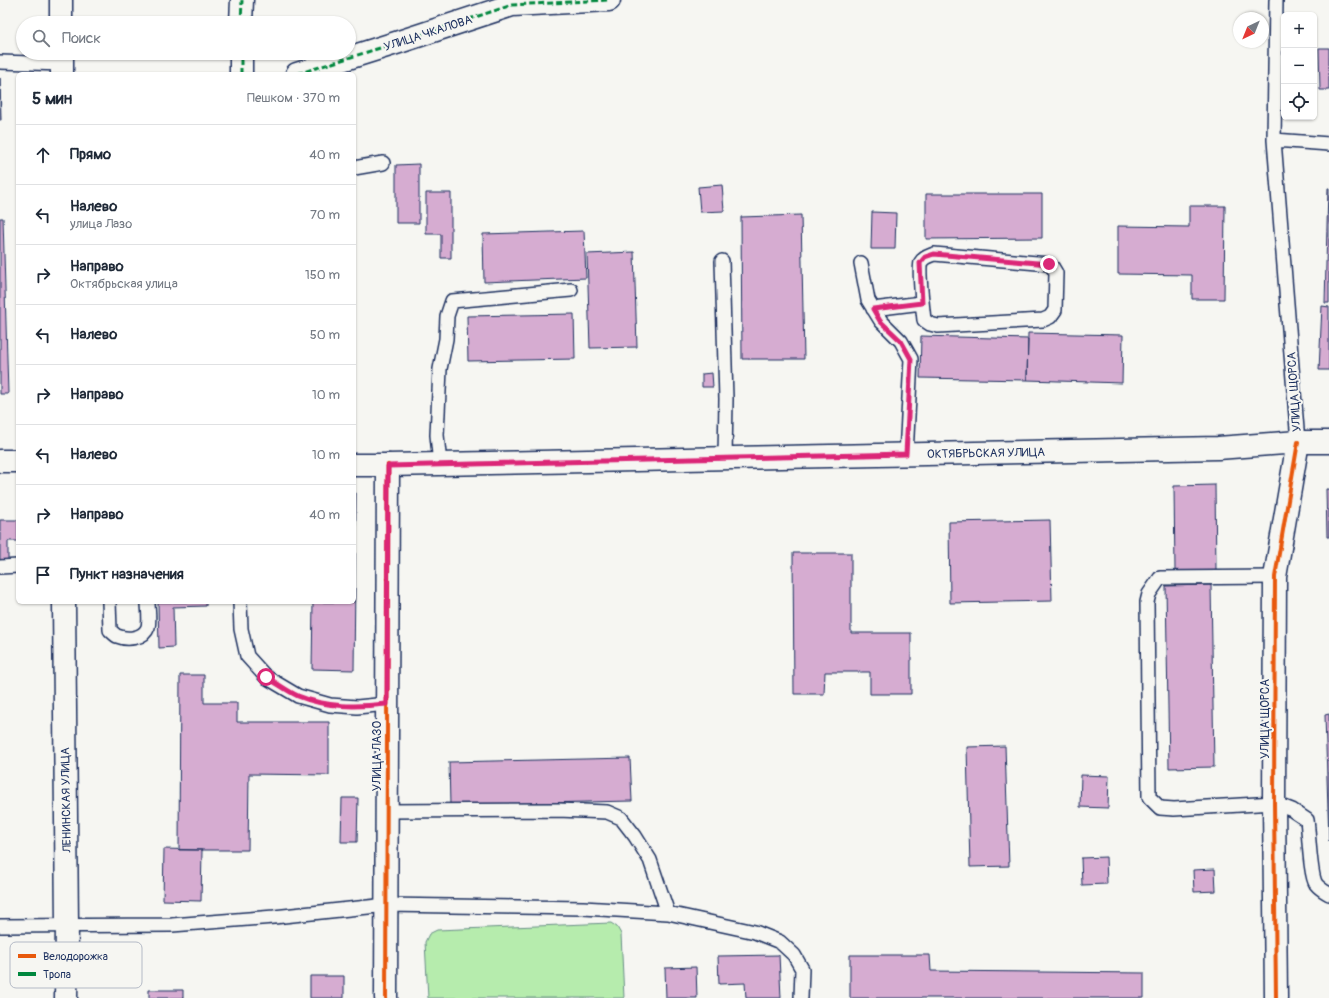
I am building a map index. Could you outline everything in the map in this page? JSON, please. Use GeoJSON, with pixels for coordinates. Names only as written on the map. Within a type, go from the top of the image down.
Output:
{"type":"FeatureCollection","features":[{"type":"Feature","properties":{"kind":"street"},"geometry":{"type":"LineString","coordinates":[[61,0],[62,16]]}},
{"type":"Feature","properties":{"kind":"street"},"geometry":{"type":"LineString","coordinates":[[241,16],[242,0]]}},
{"type":"Feature","properties":{"kind":"street","name":"УЛИЦА ЧКАЛОВА"},"geometry":{"type":"LineString","coordinates":[[356,56],[512,5],[609,0]]}},
{"type":"Feature","properties":{"kind":"street"},"geometry":{"type":"LineString","coordinates":[[241,60],[241,72]]}},
{"type":"Feature","properties":{"kind":"street","name":"УЛИЦА ЧКАЛОВА"},"geometry":{"type":"LineString","coordinates":[[304,72],[343,60]]}},
{"type":"Feature","properties":{"kind":"street","name":"ОКТЯБРЬСКАЯ УЛИЦА"},"geometry":{"type":"LineString","coordinates":[[356,465],[388,466],[1218,448],[1298,442],[1329,442]]}},
{"type":"Feature","properties":{"kind":"street","name":"УЛИЦА ЩОРСА"},"geometry":{"type":"LineString","coordinates":[[1276,998],[1274,803],[1275,577],[1298,442]]}},
{"type":"Feature","properties":{"kind":"street"},"geometry":{"type":"LineString","coordinates":[[0,461],[16,461]]}},
{"type":"Feature","properties":{"kind":"street","name":"УЛИЦА ЛАЗО"},"geometry":{"type":"LineString","coordinates":[[386,998],[388,466]]}},
{"type":"Feature","properties":{"kind":"street","name":"ЛЕНИНСКАЯ УЛИЦА"},"geometry":{"type":"LineString","coordinates":[[64,604],[67,942]]}},
{"type":"Feature","properties":{"kind":"street","name":"ЛЕНИНСКАЯ УЛИЦА"},"geometry":{"type":"LineString","coordinates":[[66,988],[66,998]]}},
{"type":"Feature","properties":{"kind":"lane","name":"УЛИЦА ЩОРСА"},"geometry":{"type":"LineString","coordinates":[[1276,0],[1274,140],[1298,442]]}},
{"type":"Feature","properties":{"kind":"lane"},"geometry":{"type":"LineString","coordinates":[[0,62],[62,64]]}},
{"type":"Feature","properties":{"kind":"lane"},"geometry":{"type":"LineString","coordinates":[[1274,140],[1329,144]]}},
{"type":"Feature","properties":{"kind":"lane"},"geometry":{"type":"LineString","coordinates":[[356,168],[383,163]]}},
{"type":"Feature","properties":{"kind":"lane"},"geometry":{"type":"LineString","coordinates":[[934,254],[1049,264],[1056,273],[1055,310],[1050,317],[1043,320],[938,326],[930,324],[924,320],[922,303],[920,263],[925,257],[934,254]]}},
{"type":"Feature","properties":{"kind":"lane"},"geometry":{"type":"LineString","coordinates":[[722,261],[726,399],[725,458]]}},
{"type":"Feature","properties":{"kind":"lane"},"geometry":{"type":"LineString","coordinates":[[861,263],[868,300],[880,321],[901,341],[911,359],[906,454]]}},
{"type":"Feature","properties":{"kind":"lane"},"geometry":{"type":"LineString","coordinates":[[440,464],[437,435],[440,369],[446,339],[447,316],[452,301],[571,290]]}},
{"type":"Feature","properties":{"kind":"lane"},"geometry":{"type":"LineString","coordinates":[[873,309],[922,303]]}},
{"type":"Feature","properties":{"kind":"lane"},"geometry":{"type":"LineString","coordinates":[[0,567],[16,566]]}},
{"type":"Feature","properties":{"kind":"lane"},"geometry":{"type":"LineString","coordinates":[[1275,577],[1160,578],[1149,594],[1147,602],[1149,797],[1160,808],[1174,809],[1274,803],[1292,810],[1307,820],[1313,874],[1316,883],[1322,890],[1329,894]]}},
{"type":"Feature","properties":{"kind":"lane"},"geometry":{"type":"LineString","coordinates":[[109,604],[110,630],[116,636],[126,638],[137,637],[144,633],[148,627],[148,604]]}},
{"type":"Feature","properties":{"kind":"lane"},"geometry":{"type":"LineString","coordinates":[[240,604],[241,629],[247,656],[266,677],[298,696],[330,705],[358,707],[387,704]]}},
{"type":"Feature","properties":{"kind":"lane"},"geometry":{"type":"LineString","coordinates":[[387,811],[558,810],[607,812],[621,818],[635,836],[650,860],[668,913]]}},
{"type":"Feature","properties":{"kind":"lane"},"geometry":{"type":"LineString","coordinates":[[0,926],[172,925],[274,917],[387,905],[583,908],[668,913],[755,932],[780,942],[794,955],[802,969],[801,998]]}},
{"type":"Feature","properties":{"kind":"green space"},"geometry":{"type":"Polygon","coordinates":[[[611,923],[617,927],[621,934],[624,998],[428,998],[425,942],[429,934],[437,930],[611,923]]]}},
{"type":"Feature","properties":{"kind":"building"},"geometry":{"type":"Polygon","coordinates":[[[1319,48],[1329,48],[1329,90],[1320,90],[1319,48]]]}},
{"type":"Feature","properties":{"kind":"building"},"geometry":{"type":"Polygon","coordinates":[[[0,78],[1,120],[0,120],[0,78]]]}},
{"type":"Feature","properties":{"kind":"building"},"geometry":{"type":"Polygon","coordinates":[[[419,164],[419,223],[396,223],[396,165],[419,164]]]}},
{"type":"Feature","properties":{"kind":"building"},"geometry":{"type":"Polygon","coordinates":[[[722,185],[724,211],[700,212],[698,187],[722,185]]]}},
{"type":"Feature","properties":{"kind":"building"},"geometry":{"type":"Polygon","coordinates":[[[1328,188],[1329,303],[1325,303],[1328,188]]]}},
{"type":"Feature","properties":{"kind":"building"},"geometry":{"type":"Polygon","coordinates":[[[426,193],[451,193],[451,258],[441,258],[441,234],[426,234],[426,193]]]}},
{"type":"Feature","properties":{"kind":"building"},"geometry":{"type":"Polygon","coordinates":[[[926,194],[1042,194],[1042,238],[926,239],[926,194]]]}},
{"type":"Feature","properties":{"kind":"building"},"geometry":{"type":"Polygon","coordinates":[[[1189,206],[1225,206],[1224,299],[1192,299],[1192,275],[1118,274],[1118,226],[1189,227],[1189,206]]]}},
{"type":"Feature","properties":{"kind":"building"},"geometry":{"type":"Polygon","coordinates":[[[872,212],[896,213],[895,249],[871,249],[872,212]]]}},
{"type":"Feature","properties":{"kind":"building"},"geometry":{"type":"Polygon","coordinates":[[[801,215],[804,359],[742,359],[741,217],[801,215]]]}},
{"type":"Feature","properties":{"kind":"building"},"geometry":{"type":"Polygon","coordinates":[[[0,218],[3,218],[8,394],[0,394],[0,218]]]}},
{"type":"Feature","properties":{"kind":"building"},"geometry":{"type":"Polygon","coordinates":[[[584,231],[586,278],[484,282],[483,234],[584,231]]]}},
{"type":"Feature","properties":{"kind":"building"},"geometry":{"type":"Polygon","coordinates":[[[634,252],[637,347],[590,348],[587,254],[634,252]]]}},
{"type":"Feature","properties":{"kind":"building"},"geometry":{"type":"Polygon","coordinates":[[[1322,306],[1329,307],[1329,370],[1319,370],[1322,306]]]}},
{"type":"Feature","properties":{"kind":"building"},"geometry":{"type":"Polygon","coordinates":[[[574,314],[575,359],[468,361],[467,316],[574,314]]]}},
{"type":"Feature","properties":{"kind":"building"},"geometry":{"type":"Polygon","coordinates":[[[1028,333],[1123,335],[1122,383],[1027,380],[1028,333]]]}},
{"type":"Feature","properties":{"kind":"building"},"geometry":{"type":"Polygon","coordinates":[[[921,336],[1028,339],[1027,380],[920,378],[921,336]]]}},
{"type":"Feature","properties":{"kind":"building"},"geometry":{"type":"Polygon","coordinates":[[[712,373],[713,387],[702,387],[702,374],[712,373]]]}},
{"type":"Feature","properties":{"kind":"building"},"geometry":{"type":"Polygon","coordinates":[[[1215,485],[1216,571],[1175,571],[1174,486],[1215,485]]]}},
{"type":"Feature","properties":{"kind":"building"},"geometry":{"type":"Polygon","coordinates":[[[1326,489],[1329,489],[1329,537],[1327,537],[1326,489]]]}},
{"type":"Feature","properties":{"kind":"building"},"geometry":{"type":"Polygon","coordinates":[[[0,520],[16,520],[16,541],[8,541],[8,560],[0,560],[0,520]]]}},
{"type":"Feature","properties":{"kind":"building"},"geometry":{"type":"Polygon","coordinates":[[[1050,520],[1052,601],[950,603],[949,522],[1050,520]]]}},
{"type":"Feature","properties":{"kind":"building"},"geometry":{"type":"Polygon","coordinates":[[[793,553],[851,553],[851,633],[911,633],[911,694],[870,694],[870,672],[825,672],[824,694],[794,694],[793,553]]]}},
{"type":"Feature","properties":{"kind":"building"},"geometry":{"type":"Polygon","coordinates":[[[1211,585],[1214,767],[1169,768],[1166,586],[1211,585]]]}},
{"type":"Feature","properties":{"kind":"building"},"geometry":{"type":"Polygon","coordinates":[[[158,604],[206,604],[206,606],[173,607],[174,647],[159,648],[158,604]]]}},
{"type":"Feature","properties":{"kind":"building"},"geometry":{"type":"Polygon","coordinates":[[[313,604],[355,604],[354,670],[312,669],[313,604]]]}},
{"type":"Feature","properties":{"kind":"building"},"geometry":{"type":"Polygon","coordinates":[[[180,675],[204,675],[204,703],[237,703],[237,722],[329,722],[329,775],[249,774],[248,850],[179,850],[180,675]]]}},
{"type":"Feature","properties":{"kind":"building"},"geometry":{"type":"Polygon","coordinates":[[[1329,714],[1329,841],[1325,715],[1329,714]]]}},
{"type":"Feature","properties":{"kind":"building"},"geometry":{"type":"Polygon","coordinates":[[[1005,746],[1009,866],[970,867],[967,747],[1005,746]]]}},
{"type":"Feature","properties":{"kind":"building"},"geometry":{"type":"Polygon","coordinates":[[[630,758],[632,801],[450,805],[449,762],[630,758]]]}},
{"type":"Feature","properties":{"kind":"building"},"geometry":{"type":"Polygon","coordinates":[[[1081,775],[1109,776],[1108,808],[1080,807],[1081,775]]]}},
{"type":"Feature","properties":{"kind":"building"},"geometry":{"type":"Polygon","coordinates":[[[342,798],[358,798],[357,842],[341,842],[342,798]]]}},
{"type":"Feature","properties":{"kind":"building"},"geometry":{"type":"Polygon","coordinates":[[[164,849],[202,850],[201,901],[163,900],[164,849]]]}},
{"type":"Feature","properties":{"kind":"building"},"geometry":{"type":"Polygon","coordinates":[[[1106,857],[1107,884],[1082,885],[1081,858],[1106,857]]]}},
{"type":"Feature","properties":{"kind":"building"},"geometry":{"type":"Polygon","coordinates":[[[1215,869],[1216,891],[1194,892],[1193,870],[1215,869]]]}},
{"type":"Feature","properties":{"kind":"building"},"geometry":{"type":"Polygon","coordinates":[[[779,955],[781,998],[746,998],[745,983],[719,984],[718,956],[779,955]]]}},
{"type":"Feature","properties":{"kind":"building"},"geometry":{"type":"Polygon","coordinates":[[[850,955],[930,955],[931,971],[1144,973],[1144,998],[850,998],[850,955]]]}},
{"type":"Feature","properties":{"kind":"building"},"geometry":{"type":"Polygon","coordinates":[[[696,967],[697,998],[666,998],[665,968],[696,967]]]}},
{"type":"Feature","properties":{"kind":"building"},"geometry":{"type":"Polygon","coordinates":[[[310,976],[344,976],[344,998],[310,998],[310,976]]]}},
{"type":"Feature","properties":{"kind":"building"},"geometry":{"type":"Polygon","coordinates":[[[149,990],[183,990],[183,998],[149,998],[149,990]]]}},
{"type":"Feature","properties":{"kind":"marked path"},"geometry":{"type":"LineString","coordinates":[[241,16],[242,0]]}},
{"type":"Feature","properties":{"kind":"marked path"},"geometry":{"type":"LineString","coordinates":[[356,56],[512,5],[609,0]]}},
{"type":"Feature","properties":{"kind":"marked path"},"geometry":{"type":"LineString","coordinates":[[241,60],[241,72]]}},
{"type":"Feature","properties":{"kind":"marked path"},"geometry":{"type":"LineString","coordinates":[[303,72],[342,60]]}},
{"type":"Feature","properties":{"kind":"cycle path"},"geometry":{"type":"LineString","coordinates":[[1276,998],[1274,803],[1275,577],[1298,442]]}},
{"type":"Feature","properties":{"kind":"cycle path"},"geometry":{"type":"LineString","coordinates":[[386,998],[388,465]]}},
{"type":"Feature","properties":{"kind":"route"},"geometry":{"type":"LineString","coordinates":[[266,677],[298,696],[330,705],[358,707],[387,704],[388,466],[906,454],[911,359],[901,341],[880,321],[873,309],[922,303],[920,263],[925,257],[934,254],[1049,264]]}}]}
